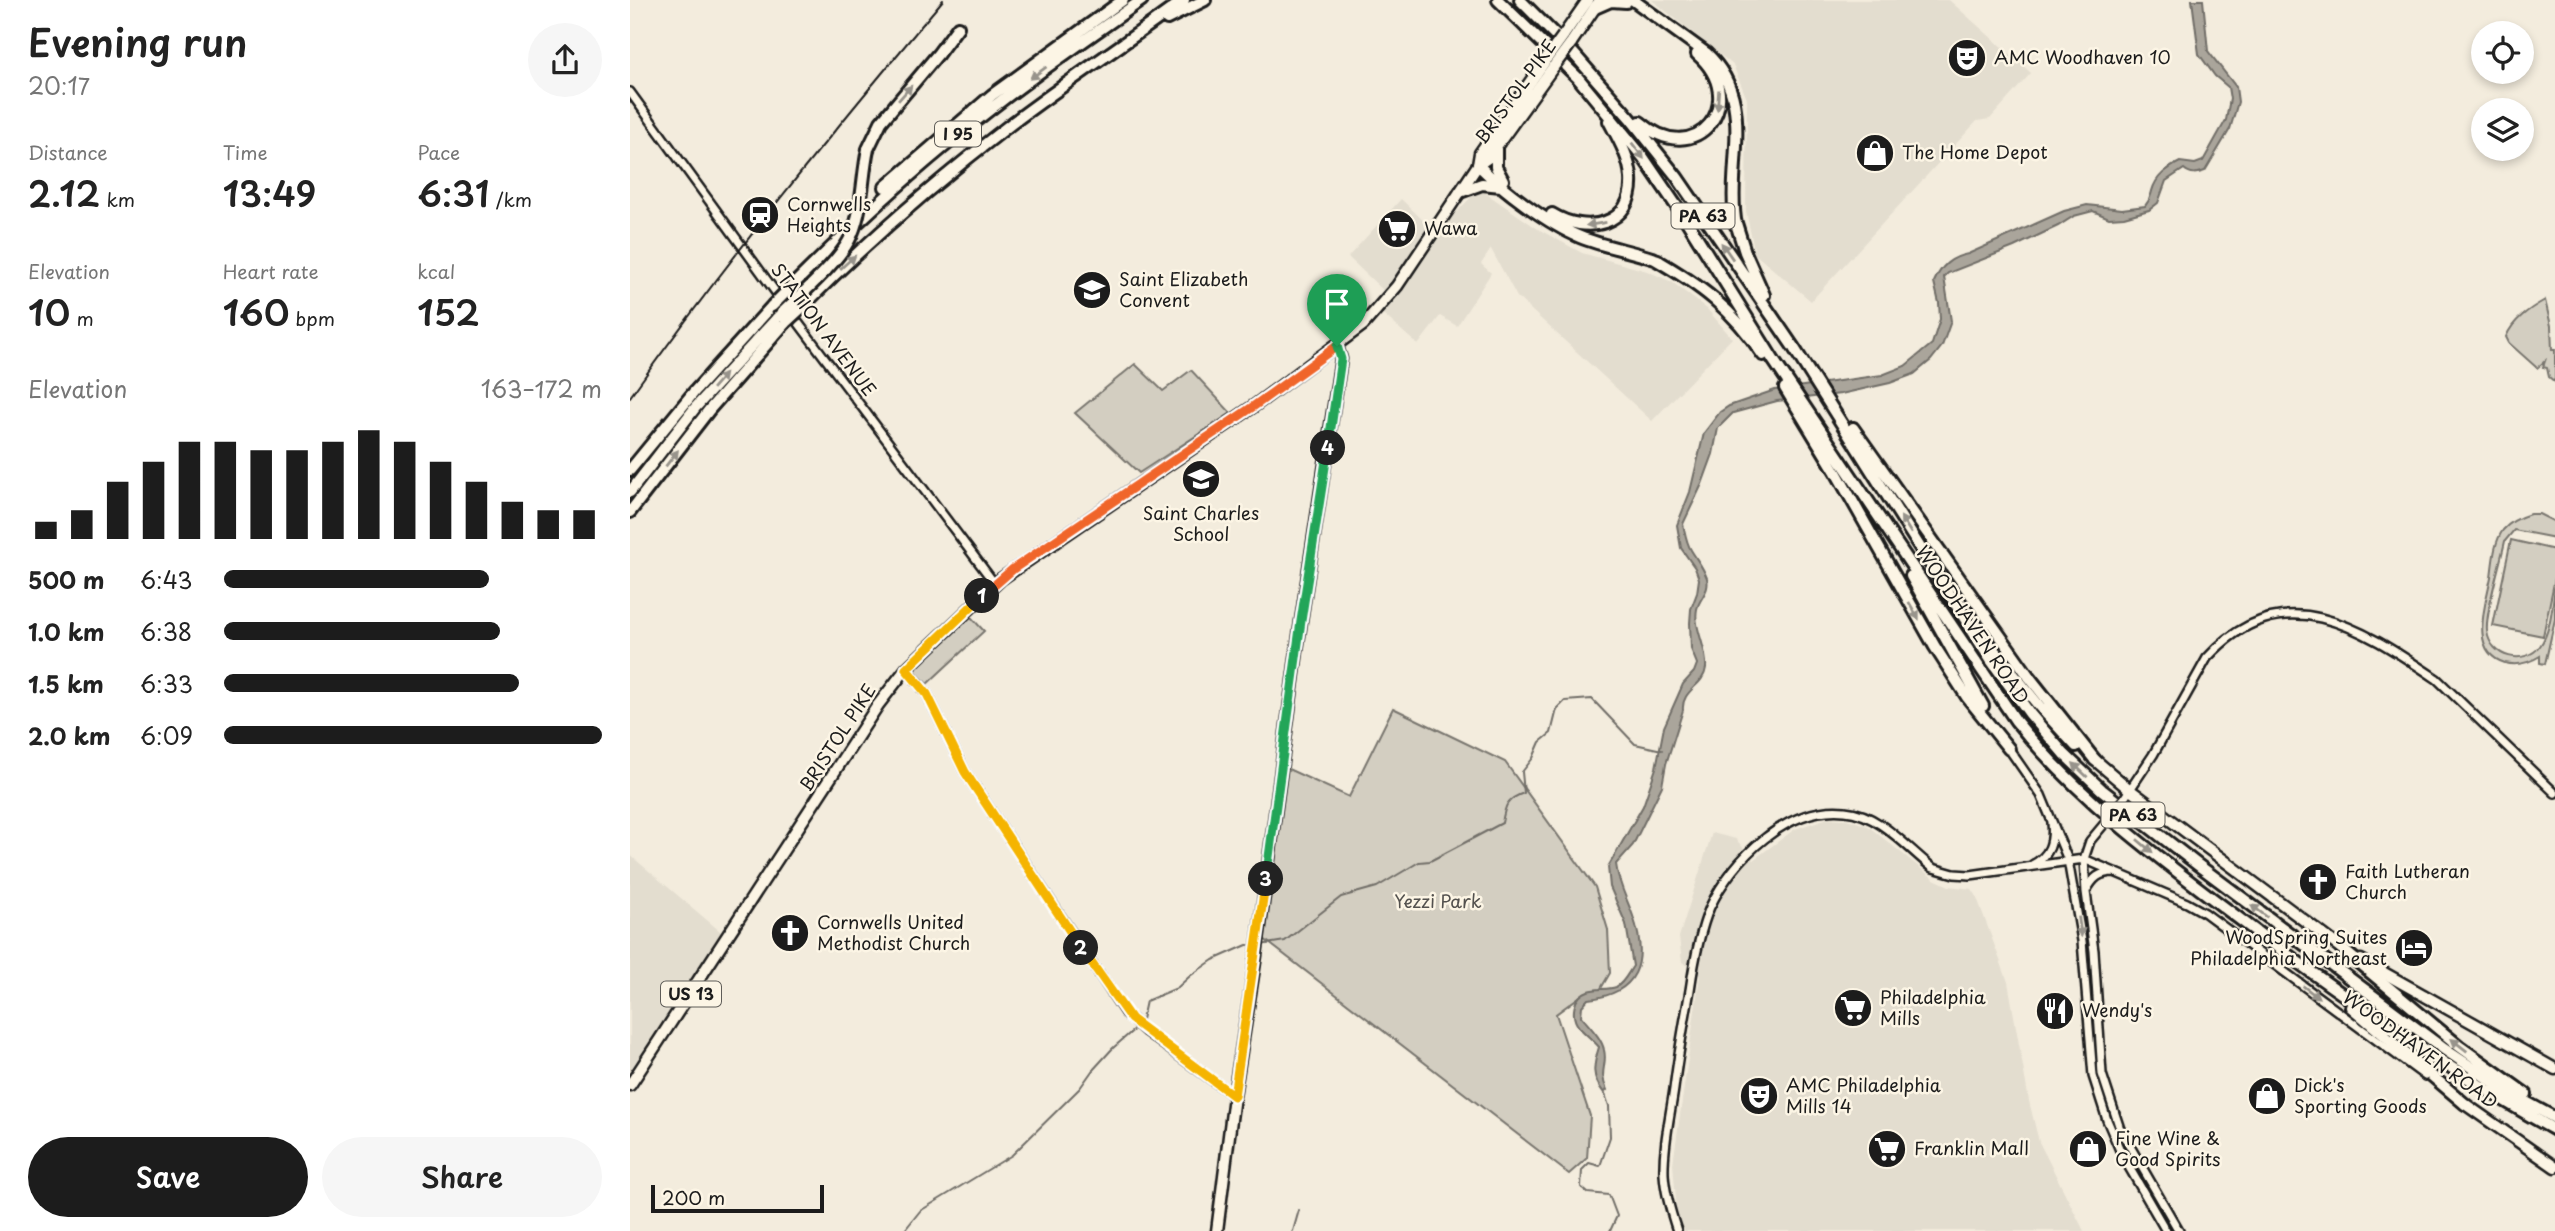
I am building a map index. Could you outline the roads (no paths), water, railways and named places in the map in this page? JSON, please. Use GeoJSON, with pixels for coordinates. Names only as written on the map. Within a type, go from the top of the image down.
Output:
{"type":"FeatureCollection","features":[{"type":"Feature","properties":{"kind":"highway"},"geometry":{"type":"LineString","coordinates":[[832,246],[856,214],[946,132],[1008,82],[1121,0]]}},
{"type":"Feature","properties":{"kind":"highway","name":"I 95"},"geometry":{"type":"LineString","coordinates":[[630,470],[701,384],[772,306],[898,185],[1039,72],[1142,0]]}},
{"type":"Feature","properties":{"kind":"highway","name":"I 95"},"geometry":{"type":"LineString","coordinates":[[630,512],[782,320],[799,310],[831,278],[962,163],[1063,86],[1184,0]]}},
{"type":"Feature","properties":{"kind":"highway"},"geometry":{"type":"LineString","coordinates":[[1111,53],[1205,0]]}},
{"type":"Feature","properties":{"kind":"highway","name":"WOODHAVEN ROAD"},"geometry":{"type":"LineString","coordinates":[[1498,0],[1548,47],[1632,142],[1670,195],[1799,403],[2016,721],[2038,749],[2084,796],[2164,862],[2303,967],[2501,1100],[2555,1130]]}},
{"type":"Feature","properties":{"kind":"highway","name":"WOODHAVEN ROAD"},"geometry":{"type":"LineString","coordinates":[[1519,0],[1604,89],[1660,154],[1819,381],[1949,594],[2030,714],[2064,754],[2102,790],[2198,865],[2444,1049],[2504,1089],[2555,1118]]}},
{"type":"Feature","properties":{"kind":"highway"},"geometry":{"type":"LineString","coordinates":[[1595,3],[1627,1],[1706,52],[1717,63],[1729,83],[1737,112],[1733,178],[1735,220],[1743,255],[1755,283],[1794,348]]}},
{"type":"Feature","properties":{"kind":"highway"},"geometry":{"type":"LineString","coordinates":[[1604,89],[1653,131],[1677,139],[1690,138],[1707,128],[1716,115],[1719,104],[1717,83],[1703,59],[1627,1]]}},
{"type":"Feature","properties":{"kind":"highway"},"geometry":{"type":"LineString","coordinates":[[630,492],[695,408],[782,320],[850,240],[857,219],[868,149],[881,122],[958,27]]}},
{"type":"Feature","properties":{"kind":"highway"},"geometry":{"type":"LineString","coordinates":[[1461,192],[1482,184],[1502,183],[1570,223],[1599,225],[1616,216],[1628,200],[1631,174],[1616,135],[1595,98]]}},
{"type":"Feature","properties":{"kind":"highway"},"geometry":{"type":"LineString","coordinates":[[1496,146],[1496,167],[1502,183]]}},
{"type":"Feature","properties":{"kind":"highway"},"geometry":{"type":"LineString","coordinates":[[1478,165],[1572,234],[1653,258],[1684,271],[1719,296],[1774,361]]}},
{"type":"Feature","properties":{"kind":"highway"},"geometry":{"type":"LineString","coordinates":[[1735,220],[1749,263],[1766,298],[1819,381]]}},
{"type":"Feature","properties":{"kind":"highway"},"geometry":{"type":"LineString","coordinates":[[1653,258],[1714,296],[1788,386]]}},
{"type":"Feature","properties":{"kind":"highway"},"geometry":{"type":"LineString","coordinates":[[1830,398],[2030,678],[2095,761]]}},
{"type":"Feature","properties":{"kind":"highway"},"geometry":{"type":"LineString","coordinates":[[1799,403],[1935,648],[1968,697],[2009,748]]}},
{"type":"Feature","properties":{"kind":"highway"},"geometry":{"type":"LineString","coordinates":[[1873,510],[1969,684],[2009,748]]}},
{"type":"Feature","properties":{"kind":"highway"},"geometry":{"type":"LineString","coordinates":[[1949,594],[2040,707],[2080,751],[2095,761]]}},
{"type":"Feature","properties":{"kind":"highway"},"geometry":{"type":"LineString","coordinates":[[2341,948],[2469,1053],[2507,1082],[2555,1112]]}},
{"type":"Feature","properties":{"kind":"highway"},"geometry":{"type":"LineString","coordinates":[[2303,967],[2465,1104]]}},
{"type":"Feature","properties":{"kind":"main road","name":"BRISTOL PIKE"},"geometry":{"type":"LineString","coordinates":[[1478,165],[1488,158],[1551,62],[1595,3]]}},
{"type":"Feature","properties":{"kind":"main road","name":"BRISTOL PIKE"},"geometry":{"type":"LineString","coordinates":[[630,1085],[878,705],[906,669],[995,584],[1337,346],[1363,325],[1384,304],[1461,192],[1478,165],[1480,153],[1551,62]]}},
{"type":"Feature","properties":{"kind":"main road"},"geometry":{"type":"LineString","coordinates":[[1217,1231],[1301,621],[1341,359],[1337,346]]}},
{"type":"Feature","properties":{"kind":"main road"},"geometry":{"type":"LineString","coordinates":[[2095,761],[2341,948],[2555,1069]]}},
{"type":"Feature","properties":{"kind":"main road","name":"WOODHAVEN ROAD"},"geometry":{"type":"LineString","coordinates":[[2465,1104],[2555,1167]]}},
{"type":"Feature","properties":{"kind":"street","name":"STATION AVENUE"},"geometry":{"type":"LineString","coordinates":[[630,92],[732,234],[995,584]]}},
{"type":"Feature","properties":{"kind":"street"},"geometry":{"type":"LineString","coordinates":[[2179,1231],[2120,1129],[2102,1074],[2094,951],[2084,859],[2090,841],[2123,800],[2153,755],[2196,675],[2213,652],[2235,633],[2256,622],[2290,614],[2314,615],[2341,623],[2399,653],[2437,678],[2555,793]]}},
{"type":"Feature","properties":{"kind":"street"},"geometry":{"type":"LineString","coordinates":[[906,669],[927,694],[965,772],[1118,1004],[1139,1026],[1234,1096]]}},
{"type":"Feature","properties":{"kind":"street"},"geometry":{"type":"LineString","coordinates":[[2009,748],[2041,795],[2068,860],[2082,941],[2093,1076],[2107,1120],[2122,1155],[2166,1231]]}},
{"type":"Feature","properties":{"kind":"street"},"geometry":{"type":"LineString","coordinates":[[1677,1231],[1664,1174],[1680,1043],[1702,934],[1709,909],[1721,887],[1733,871],[1773,833],[1797,818],[1823,810],[1836,810],[1865,816],[1883,827],[1933,868],[1954,874],[1983,874],[2084,859]]}},
{"type":"Feature","properties":{"kind":"street"},"geometry":{"type":"LineString","coordinates":[[2029,867],[2044,858],[2052,843],[2049,812]]}},
{"type":"Feature","properties":{"kind":"street","name":"WOODHAVEN ROAD"},"geometry":{"type":"LineString","coordinates":[[2084,859],[2197,908],[2388,1051],[2465,1104]]}},
{"type":"Feature","properties":{"kind":"street"},"geometry":{"type":"LineString","coordinates":[[2086,892],[2099,875],[2117,873]]}},
{"type":"Feature","properties":{"kind":"waterway"},"geometry":{"type":"LineString","coordinates":[[1261,945],[1285,941],[1341,897],[1377,887],[1419,862],[1430,861],[1502,823],[1507,804],[1524,793],[1522,772],[1533,758],[1540,742],[1551,733],[1557,709],[1565,701],[1592,699],[1635,744],[1662,750]]}},
{"type":"Feature","properties":{"kind":"waterway"},"geometry":{"type":"LineString","coordinates":[[1141,1024],[1146,1001],[1177,988],[1213,960],[1252,945]]}},
{"type":"Feature","properties":{"kind":"waterway"},"geometry":{"type":"LineString","coordinates":[[904,1231],[920,1211],[1012,1155],[1080,1088],[1113,1048],[1137,1027]]}},
{"type":"Feature","properties":{"kind":"waterway"},"geometry":{"type":"LineString","coordinates":[[1605,1094],[1609,1106],[1610,1137],[1600,1166],[1589,1163],[1582,1170],[1581,1187],[1588,1193],[1609,1195],[1617,1216],[1610,1231]]}},
{"type":"Feature","properties":{"kind":"waterway"},"geometry":{"type":"LineString","coordinates":[[1293,1231],[1299,1210]]}},
{"type":"Feature","properties":{"kind":"railway"},"geometry":{"type":"LineString","coordinates":[[630,397],[783,195],[943,0]]}},
{"type":"Feature","properties":{"kind":"place","name":"AMC Woodhaven 10"},"geometry":{"type":"Point","coordinates":[1967,58]}},
{"type":"Feature","properties":{"kind":"place","name":"The Home Depot"},"geometry":{"type":"Point","coordinates":[1875,153]}},
{"type":"Feature","properties":{"kind":"place","name":"Cornwells Heights"},"geometry":{"type":"Point","coordinates":[760,215]}},
{"type":"Feature","properties":{"kind":"place","name":"Wawa"},"geometry":{"type":"Point","coordinates":[1397,229]}},
{"type":"Feature","properties":{"kind":"place","name":"Saint Elizabeth Convent"},"geometry":{"type":"Point","coordinates":[1092,290]}},
{"type":"Feature","properties":{"kind":"place","name":"Saint Charles School"},"geometry":{"type":"Point","coordinates":[1201,479]}},
{"type":"Feature","properties":{"kind":"place","name":"Faith Lutheran Church"},"geometry":{"type":"Point","coordinates":[2318,882]}},
{"type":"Feature","properties":{"kind":"place","name":"Cornwells United Methodist Church"},"geometry":{"type":"Point","coordinates":[790,933]}},
{"type":"Feature","properties":{"kind":"place","name":"WoodSpring Suites Philadelphia Northeast"},"geometry":{"type":"Point","coordinates":[2414,948]}},
{"type":"Feature","properties":{"kind":"place","name":"Philadelphia Mills"},"geometry":{"type":"Point","coordinates":[1853,1008]}},
{"type":"Feature","properties":{"kind":"place","name":"Wendy's"},"geometry":{"type":"Point","coordinates":[2055,1011]}},
{"type":"Feature","properties":{"kind":"place","name":"AMC Philadelphia Mills 14"},"geometry":{"type":"Point","coordinates":[1759,1096]}},
{"type":"Feature","properties":{"kind":"place","name":"Dick's Sporting Goods"},"geometry":{"type":"Point","coordinates":[2267,1096]}},
{"type":"Feature","properties":{"kind":"place","name":"Franklin Mall"},"geometry":{"type":"Point","coordinates":[1887,1149]}},
{"type":"Feature","properties":{"kind":"place","name":"Fine Wine & Good Spirits"},"geometry":{"type":"Point","coordinates":[2088,1149]}},
{"type":"Feature","properties":{"kind":"park label","name":"Yezzi Park"},"geometry":{"type":"Point","coordinates":[1438,902]}}]}
